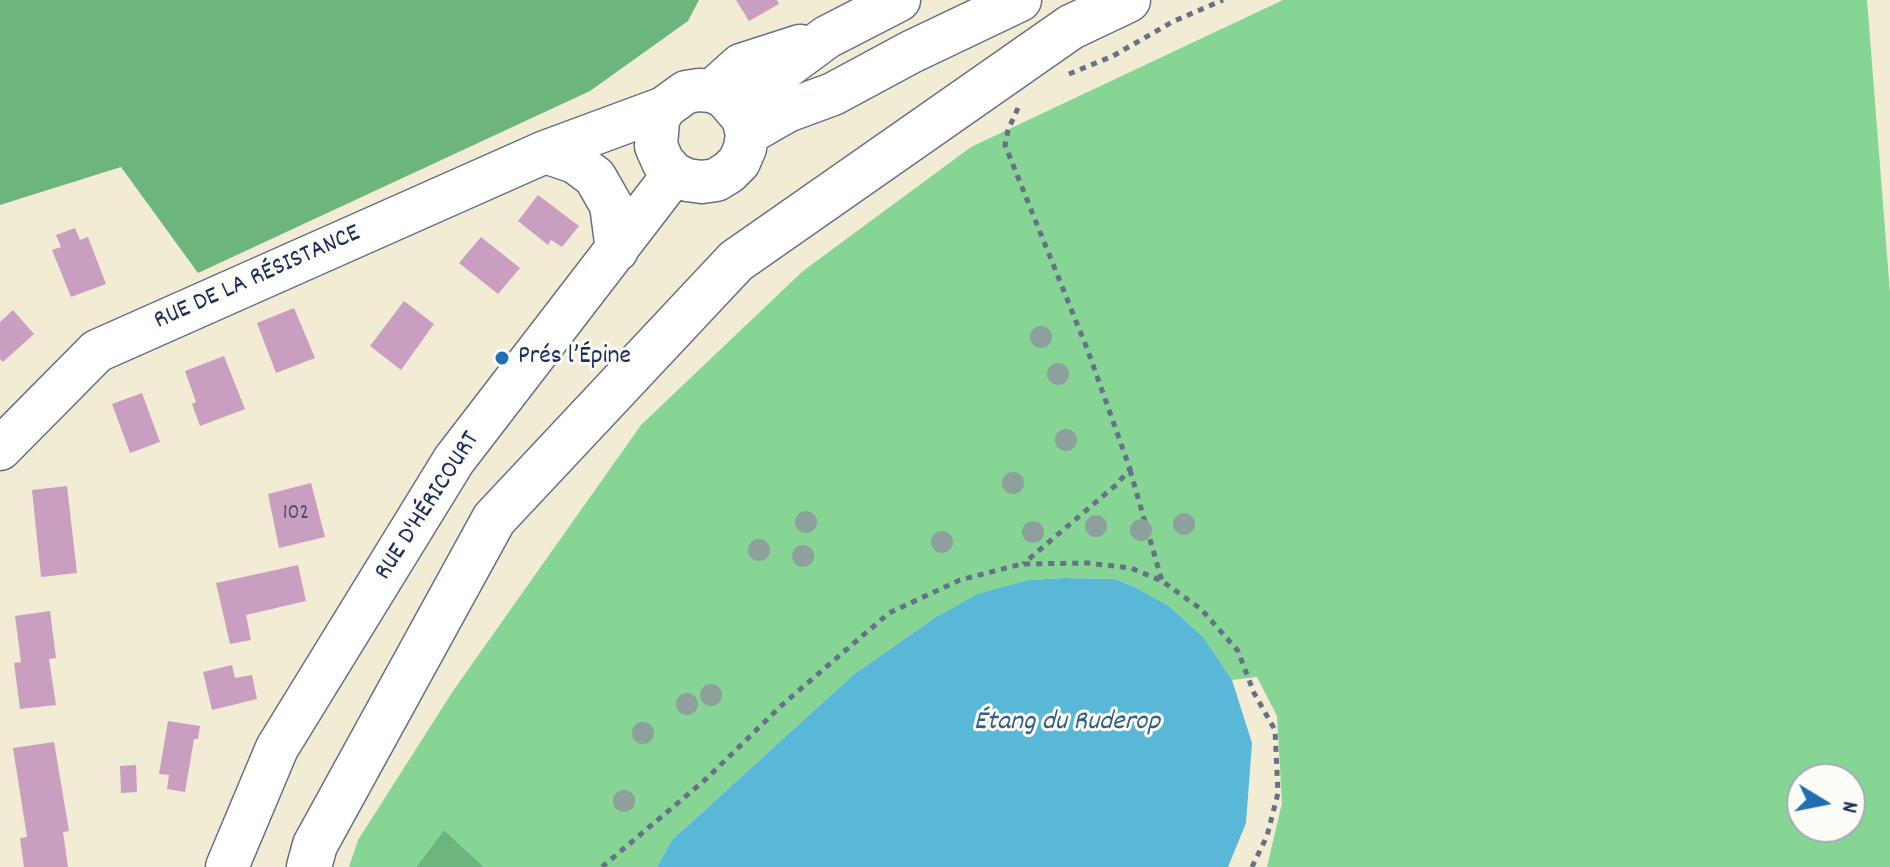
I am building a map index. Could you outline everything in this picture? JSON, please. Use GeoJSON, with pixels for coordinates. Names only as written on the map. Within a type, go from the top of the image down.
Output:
{"type":"FeatureCollection","features":[{"type":"Feature","properties":{"kind":"main road"},"geometry":{"type":"LineString","coordinates":[[309,867],[315,845],[494,519],[736,261],[1071,27],[1128,0]]}},
{"type":"Feature","properties":{"kind":"street"},"geometry":{"type":"LineString","coordinates":[[712,91],[741,65],[827,37],[899,0]]}},
{"type":"Feature","properties":{"kind":"street"},"geometry":{"type":"LineString","coordinates":[[745,126],[833,94],[911,52],[1020,0]]}},
{"type":"Feature","properties":{"kind":"street"},"geometry":{"type":"LineString","coordinates":[[745,126],[770,79],[827,37]]}},
{"type":"Feature","properties":{"kind":"street"},"geometry":{"type":"LineString","coordinates":[[712,91],[725,97],[736,106],[745,126],[745,148],[739,162],[716,180],[687,180],[665,143],[686,92],[712,91]]}},
{"type":"Feature","properties":{"kind":"street","name":"RUE DE LA RÉSISTANCE"},"geometry":{"type":"LineString","coordinates":[[0,449],[97,351],[545,152],[665,143]]}},
{"type":"Feature","properties":{"kind":"street","name":"RUE D'HÉRICOURT"},"geometry":{"type":"LineString","coordinates":[[227,867],[277,748],[454,460],[617,250],[665,143]]}},
{"type":"Feature","properties":{"kind":"street"},"geometry":{"type":"LineString","coordinates":[[545,152],[575,162],[595,177],[611,205],[617,250]]}},
{"type":"Feature","properties":{"kind":"path"},"geometry":{"type":"LineString","coordinates":[[1059,79],[1113,56],[1172,22],[1223,0]]}},
{"type":"Feature","properties":{"kind":"path"},"geometry":{"type":"LineString","coordinates":[[1025,99],[1012,120],[1005,145],[1088,351],[1130,469],[1162,581]]}},
{"type":"Feature","properties":{"kind":"path"},"geometry":{"type":"LineString","coordinates":[[1022,564],[1116,485],[1130,469]]}},
{"type":"Feature","properties":{"kind":"path"},"geometry":{"type":"LineString","coordinates":[[602,867],[705,780],[782,705],[889,613],[960,580],[1022,564],[1088,563],[1131,568],[1162,581],[1201,609],[1238,651],[1254,693],[1275,730],[1278,793],[1267,836],[1252,867]]}},
{"type":"Feature","properties":{"kind":"green space"},"geometry":{"type":"Polygon","coordinates":[[[0,0],[699,0],[688,21],[590,91],[198,273],[121,167],[0,205],[0,0]]]}},
{"type":"Feature","properties":{"kind":"green space"},"geometry":{"type":"Polygon","coordinates":[[[1283,0],[1867,0],[1890,293],[1890,867],[1267,867],[1282,803],[1277,716],[1257,677],[1232,680],[1204,638],[1169,606],[1135,587],[1114,579],[1064,578],[1029,580],[933,619],[853,675],[672,840],[657,867],[484,867],[444,830],[416,867],[349,867],[358,840],[453,691],[641,425],[803,271],[971,147],[1283,0]]]}},
{"type":"Feature","properties":{"kind":"green space"},"geometry":{"type":"Polygon","coordinates":[[[444,830],[484,867],[416,867],[444,830]]]}},
{"type":"Feature","properties":{"kind":"water","name":"Étang du Ruderop"},"geometry":{"type":"Polygon","coordinates":[[[1114,579],[1169,606],[1204,638],[1232,680],[1252,743],[1246,823],[1228,867],[657,867],[672,840],[853,675],[933,619],[978,594],[1029,580],[1114,579]]]}},
{"type":"Feature","properties":{"kind":"building"},"geometry":{"type":"Polygon","coordinates":[[[736,0],[777,0],[779,4],[749,21],[736,0]]]}},
{"type":"Feature","properties":{"kind":"building"},"geometry":{"type":"Polygon","coordinates":[[[538,195],[579,226],[562,247],[551,240],[548,245],[518,221],[538,195]]]}},
{"type":"Feature","properties":{"kind":"building"},"geometry":{"type":"Polygon","coordinates":[[[75,228],[80,240],[88,237],[106,284],[71,297],[52,250],[61,247],[56,235],[75,228]]]}},
{"type":"Feature","properties":{"kind":"building"},"geometry":{"type":"Polygon","coordinates":[[[481,237],[520,268],[498,294],[459,263],[481,237]]]}},
{"type":"Feature","properties":{"kind":"building"},"geometry":{"type":"Polygon","coordinates":[[[404,301],[434,324],[401,370],[370,346],[404,301]]]}},
{"type":"Feature","properties":{"kind":"building"},"geometry":{"type":"Polygon","coordinates":[[[294,308],[315,358],[276,373],[257,323],[294,308]]]}},
{"type":"Feature","properties":{"kind":"building"},"geometry":{"type":"Polygon","coordinates":[[[13,310],[34,334],[3,362],[0,359],[0,322],[13,310]]]}},
{"type":"Feature","properties":{"kind":"building"},"geometry":{"type":"Polygon","coordinates":[[[224,356],[245,409],[200,426],[192,404],[196,402],[185,371],[224,356]]]}},
{"type":"Feature","properties":{"kind":"building"},"geometry":{"type":"Polygon","coordinates":[[[142,393],[160,442],[130,453],[112,404],[142,393]]]}},
{"type":"Feature","properties":{"kind":"building"},"geometry":{"type":"Polygon","coordinates":[[[311,483],[325,537],[279,548],[268,494],[311,483]]]}},
{"type":"Feature","properties":{"kind":"building"},"geometry":{"type":"Polygon","coordinates":[[[67,486],[77,573],[41,577],[32,490],[67,486]]]}},
{"type":"Feature","properties":{"kind":"building"},"geometry":{"type":"Polygon","coordinates":[[[298,565],[306,601],[246,615],[251,640],[230,644],[216,583],[298,565]]]}},
{"type":"Feature","properties":{"kind":"building"},"geometry":{"type":"Polygon","coordinates":[[[50,611],[56,658],[49,659],[56,705],[20,709],[14,663],[21,662],[15,616],[50,611]]]}},
{"type":"Feature","properties":{"kind":"building"},"geometry":{"type":"Polygon","coordinates":[[[232,665],[235,678],[252,675],[257,699],[212,710],[203,672],[232,665]]]}},
{"type":"Feature","properties":{"kind":"building"},"geometry":{"type":"Polygon","coordinates":[[[168,721],[200,726],[198,739],[194,739],[185,792],[167,789],[169,775],[159,774],[168,721]]]}},
{"type":"Feature","properties":{"kind":"building"},"geometry":{"type":"Polygon","coordinates":[[[54,742],[69,831],[63,832],[68,867],[24,867],[20,838],[27,837],[13,748],[54,742]]]}},
{"type":"Feature","properties":{"kind":"building"},"geometry":{"type":"Polygon","coordinates":[[[136,765],[137,792],[121,793],[120,766],[136,765]]]}},
{"type":"Feature","properties":{"kind":"place","name":"Prés l’Épine"},"geometry":{"type":"Point","coordinates":[502,358]}}]}
